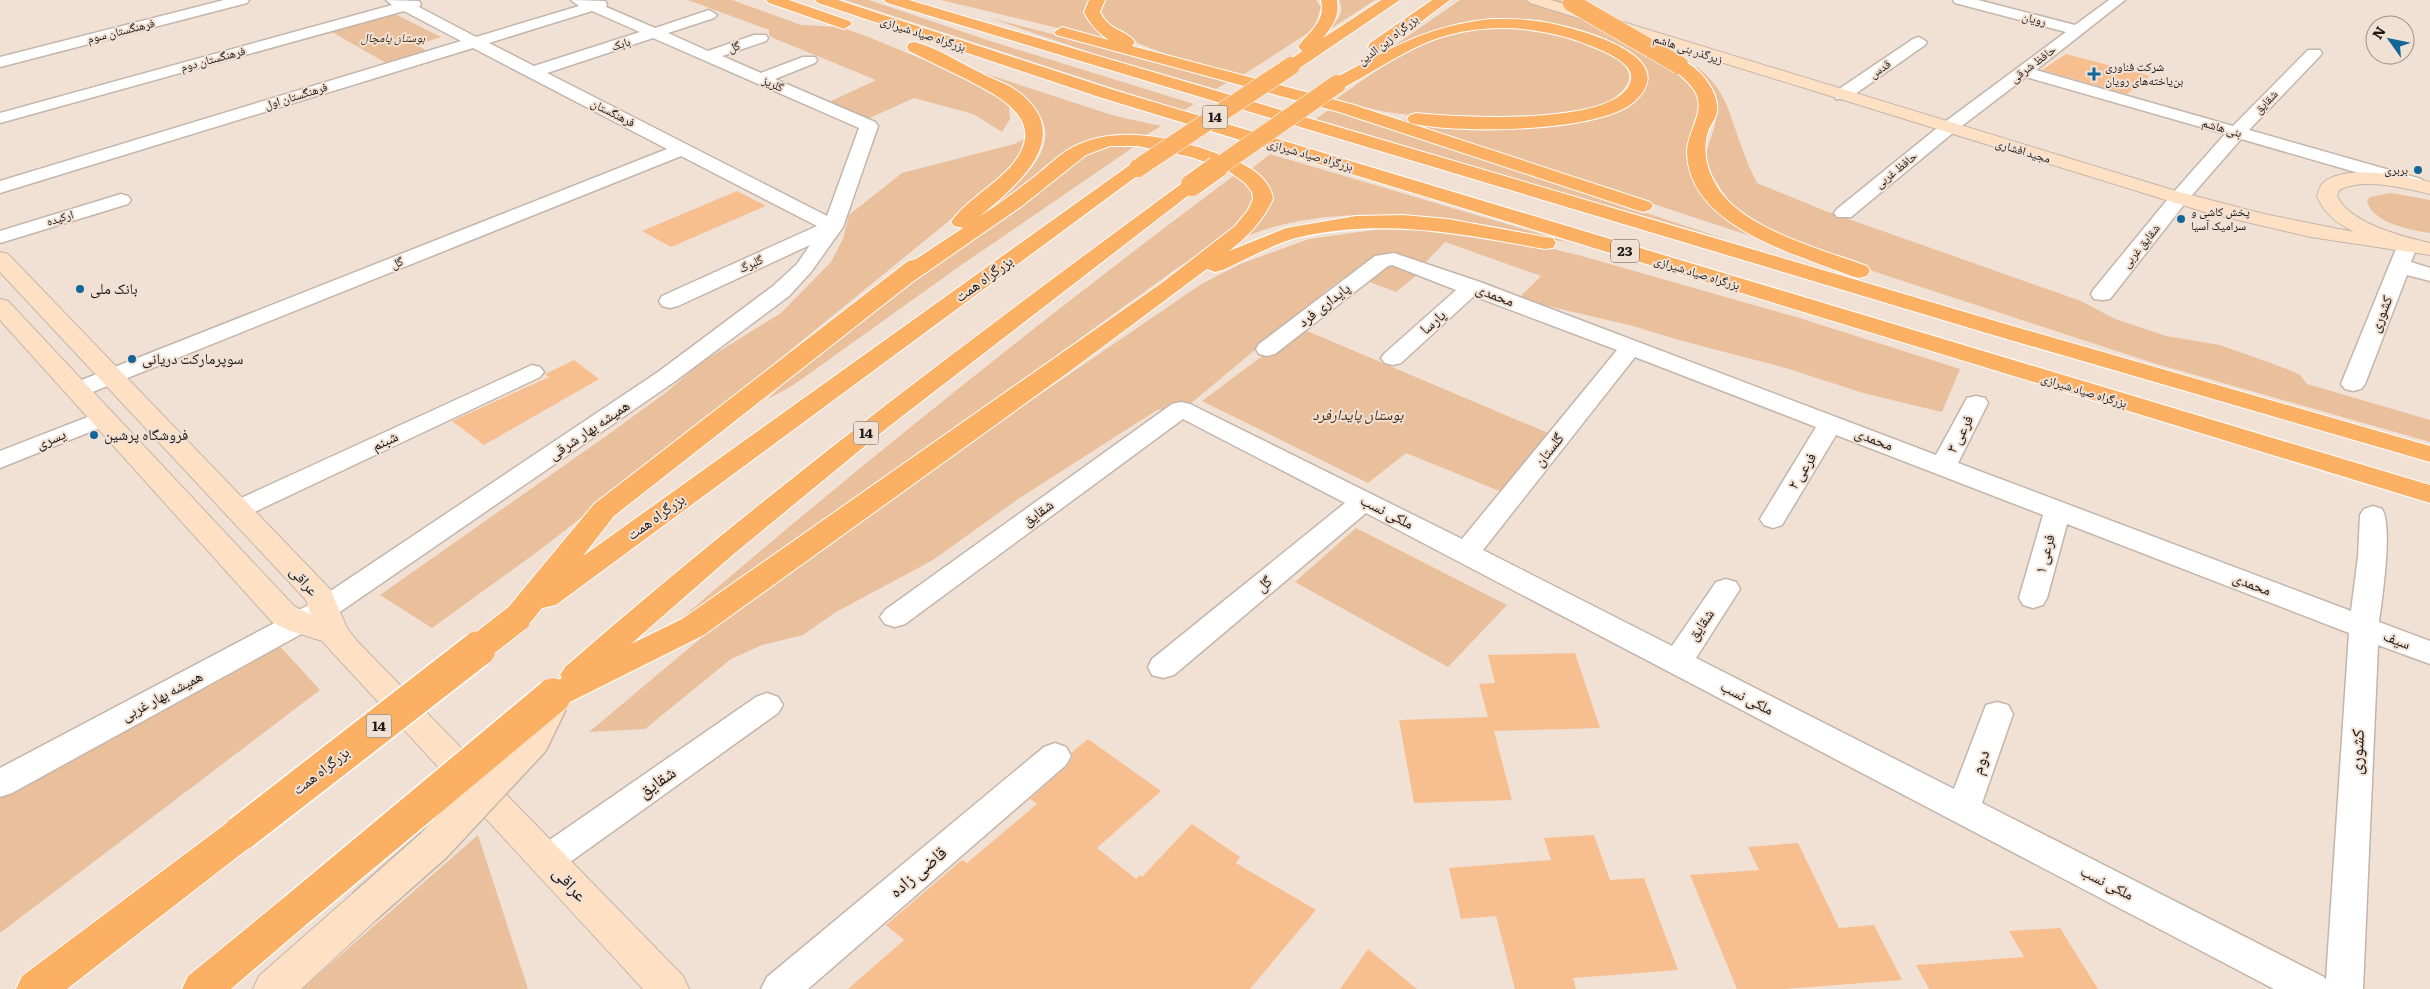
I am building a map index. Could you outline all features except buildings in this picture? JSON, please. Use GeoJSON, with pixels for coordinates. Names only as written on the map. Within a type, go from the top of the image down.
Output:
{"type":"FeatureCollection","features":[{"type":"Feature","properties":{"kind":"highway"},"geometry":{"type":"LineString","coordinates":[[774,0],[862,30]]}},
{"type":"Feature","properties":{"kind":"highway","name":"بزرگراه صیاد شیرازی"},"geometry":{"type":"LineString","coordinates":[[823,0],[913,32],[1177,116],[2430,494]]}},
{"type":"Feature","properties":{"kind":"highway","name":"بزرگراه صیاد شیرازی"},"geometry":{"type":"LineString","coordinates":[[892,0],[2001,330],[2430,454]]}},
{"type":"Feature","properties":{"kind":"highway"},"geometry":{"type":"LineString","coordinates":[[929,0],[1170,59],[1345,108],[1785,252],[2001,330]]}},
{"type":"Feature","properties":{"kind":"highway"},"geometry":{"type":"LineString","coordinates":[[1098,0],[1092,12],[1095,19],[1109,32],[1142,49],[1170,59]]}},
{"type":"Feature","properties":{"kind":"highway"},"geometry":{"type":"LineString","coordinates":[[1291,66],[1330,18],[1332,7],[1329,0]]}},
{"type":"Feature","properties":{"kind":"highway","name":"بزرگراه زین الدین"},"geometry":{"type":"LineString","coordinates":[[1291,66],[1392,0]]}},
{"type":"Feature","properties":{"kind":"highway","name":"بزرگراه زین الدین"},"geometry":{"type":"LineString","coordinates":[[1337,84],[1366,54],[1442,0]]}},
{"type":"Feature","properties":{"kind":"highway"},"geometry":{"type":"LineString","coordinates":[[1570,1],[1679,65],[1700,86],[1707,101],[1709,111],[1699,133],[1697,159],[1708,189],[1727,210],[1764,232],[2001,330]]}},
{"type":"Feature","properties":{"kind":"highway"},"geometry":{"type":"LineString","coordinates":[[1337,84],[1418,40],[1460,28],[1495,24],[1539,27],[1592,40],[1630,61],[1638,69],[1640,76],[1639,83],[1631,94],[1618,104],[1593,113],[1540,121],[1505,124],[1457,123],[1345,108]]}},
{"type":"Feature","properties":{"kind":"highway"},"geometry":{"type":"LineString","coordinates":[[903,278],[1027,160],[1032,146],[1033,124],[1020,104],[1009,94],[906,45],[1106,106],[1177,116]]}},
{"type":"Feature","properties":{"kind":"highway","name":"بزرگراه همت"},"geometry":{"type":"LineString","coordinates":[[36,989],[241,833],[517,618],[1138,168],[1291,66]]}},
{"type":"Feature","properties":{"kind":"highway","name":"14"},"geometry":{"type":"LineString","coordinates":[[202,989],[553,696],[654,604],[884,419],[1192,185],[1337,84]]}},
{"type":"Feature","properties":{"kind":"highway"},"geometry":{"type":"LineString","coordinates":[[517,618],[604,510],[903,278],[1015,202],[1079,151],[1108,140],[1130,139],[1167,144],[1220,159],[1246,174],[1262,191],[1263,199],[1250,222],[1171,287],[693,627],[553,696]]}},
{"type":"Feature","properties":{"kind":"highway"},"geometry":{"type":"LineString","coordinates":[[1171,287],[1239,253],[1293,232],[1356,222],[1403,221],[1448,224],[1510,235],[1752,290]]}},
{"type":"Feature","properties":{"kind":"main road","name":"زیرگذر بنی هاشم"},"geometry":{"type":"LineString","coordinates":[[1535,0],[1706,56],[1842,95]]}},
{"type":"Feature","properties":{"kind":"main road","name":"مجید افشاری"},"geometry":{"type":"LineString","coordinates":[[1842,95],[2205,206]]}},
{"type":"Feature","properties":{"kind":"main road"},"geometry":{"type":"LineString","coordinates":[[2315,208],[2327,198],[2328,191],[2333,186],[2342,182],[2377,179],[2425,187]]}},
{"type":"Feature","properties":{"kind":"main road"},"geometry":{"type":"LineString","coordinates":[[2205,206],[2273,212],[2315,208],[2408,244],[2430,249]]}},
{"type":"Feature","properties":{"kind":"main road"},"geometry":{"type":"LineString","coordinates":[[2205,206],[2326,233],[2378,242],[2408,244]]}},
{"type":"Feature","properties":{"kind":"main road","name":"عراقی"},"geometry":{"type":"LineString","coordinates":[[0,260],[319,596],[325,628]]}},
{"type":"Feature","properties":{"kind":"main road","name":"عراقی"},"geometry":{"type":"LineString","coordinates":[[0,306],[283,614],[325,628],[669,989]]}},
{"type":"Feature","properties":{"kind":"main road"},"geometry":{"type":"LineString","coordinates":[[273,989],[434,845],[531,741],[553,696]]}},
{"type":"Feature","properties":{"kind":"street","name":"فرهنگستان سوم"},"geometry":{"type":"LineString","coordinates":[[0,62],[242,0]]}},
{"type":"Feature","properties":{"kind":"street","name":"فرهنگستان دوم"},"geometry":{"type":"LineString","coordinates":[[0,118],[399,3],[426,0]]}},
{"type":"Feature","properties":{"kind":"street","name":"فرهنگستان اول"},"geometry":{"type":"LineString","coordinates":[[0,187],[475,42],[586,3],[613,0]]}},
{"type":"Feature","properties":{"kind":"street","name":"رویان"},"geometry":{"type":"LineString","coordinates":[[1960,0],[2078,30]]}},
{"type":"Feature","properties":{"kind":"street","name":"حافظ شرقی"},"geometry":{"type":"LineString","coordinates":[[1948,128],[2118,0]]}},
{"type":"Feature","properties":{"kind":"street","name":"فرهنگستان"},"geometry":{"type":"LineString","coordinates":[[399,3],[833,227]]}},
{"type":"Feature","properties":{"kind":"street","name":"گلریز"},"geometry":{"type":"LineString","coordinates":[[586,3],[869,126],[833,227]]}},
{"type":"Feature","properties":{"kind":"street","name":"بابک"},"geometry":{"type":"LineString","coordinates":[[533,72],[709,15]]}},
{"type":"Feature","properties":{"kind":"street","name":"گل"},"geometry":{"type":"LineString","coordinates":[[708,56],[760,38]]}},
{"type":"Feature","properties":{"kind":"street","name":"قدس"},"geometry":{"type":"LineString","coordinates":[[1842,95],[1919,42]]}},
{"type":"Feature","properties":{"kind":"street","name":"شقایق"},"geometry":{"type":"LineString","coordinates":[[2179,198],[2237,132],[2314,53]]}},
{"type":"Feature","properties":{"kind":"street"},"geometry":{"type":"LineString","coordinates":[[760,79],[809,60]]}},
{"type":"Feature","properties":{"kind":"street","name":"بنی هاشم"},"geometry":{"type":"LineString","coordinates":[[2023,71],[2425,187]]}},
{"type":"Feature","properties":{"kind":"street","name":"حافظ غربی"},"geometry":{"type":"LineString","coordinates":[[1844,213],[1948,128]]}},
{"type":"Feature","properties":{"kind":"street","name":"گل"},"geometry":{"type":"LineString","coordinates":[[111,376],[683,149]]}},
{"type":"Feature","properties":{"kind":"street"},"geometry":{"type":"LineString","coordinates":[[2298,150],[2342,182]]}},
{"type":"Feature","properties":{"kind":"street","name":"شقایق غربی"},"geometry":{"type":"LineString","coordinates":[[2102,294],[2179,198]]}},
{"type":"Feature","properties":{"kind":"street","name":"ارکیده"},"geometry":{"type":"LineString","coordinates":[[0,237],[120,200]]}},
{"type":"Feature","properties":{"kind":"street","name":"گلبرگ"},"geometry":{"type":"LineString","coordinates":[[670,302],[833,227]]}},
{"type":"Feature","properties":{"kind":"street","name":"همیشه بهار شرقی"},"geometry":{"type":"LineString","coordinates":[[325,628],[766,303],[804,268],[833,227]]}},
{"type":"Feature","properties":{"kind":"street","name":"کشوری"},"geometry":{"type":"LineString","coordinates":[[2353,384],[2401,266],[2408,244]]}},
{"type":"Feature","properties":{"kind":"street","name":"محمدی"},"geometry":{"type":"LineString","coordinates":[[1382,260],[1394,259],[1472,286],[2364,627]]}},
{"type":"Feature","properties":{"kind":"street","name":"پایداری فرد"},"geometry":{"type":"LineString","coordinates":[[1267,349],[1382,260]]}},
{"type":"Feature","properties":{"kind":"street"},"geometry":{"type":"LineString","coordinates":[[2401,266],[2430,275]]}},
{"type":"Feature","properties":{"kind":"street","name":"پارسا"},"geometry":{"type":"LineString","coordinates":[[1393,358],[1472,286]]}},
{"type":"Feature","properties":{"kind":"street","name":"گلستان"},"geometry":{"type":"LineString","coordinates":[[1466,553],[1631,347]]}},
{"type":"Feature","properties":{"kind":"street","name":"شبنم"},"geometry":{"type":"LineString","coordinates":[[237,510],[532,372]]}},
{"type":"Feature","properties":{"kind":"street"},"geometry":{"type":"LineString","coordinates":[[77,390],[111,376]]}},
{"type":"Feature","properties":{"kind":"street","name":"فرعی ۳"},"geometry":{"type":"LineString","coordinates":[[1943,466],[1976,403]]}},
{"type":"Feature","properties":{"kind":"street","name":"شقایق"},"geometry":{"type":"LineString","coordinates":[[896,617],[1181,408]]}},
{"type":"Feature","properties":{"kind":"street","name":"ملکی نسب"},"geometry":{"type":"LineString","coordinates":[[1181,408],[2311,989]]}},
{"type":"Feature","properties":{"kind":"street","name":"یسری"},"geometry":{"type":"LineString","coordinates":[[0,460],[103,418]]}},
{"type":"Feature","properties":{"kind":"street","name":"فرعی ۲"},"geometry":{"type":"LineString","coordinates":[[1773,518],[1832,423]]}},
{"type":"Feature","properties":{"kind":"street","name":"گل"},"geometry":{"type":"LineString","coordinates":[[1163,668],[1364,501]]}},
{"type":"Feature","properties":{"kind":"street","name":"فرعی ۱"},"geometry":{"type":"LineString","coordinates":[[2033,598],[2058,510]]}},
{"type":"Feature","properties":{"kind":"street","name":"کشوری"},"geometry":{"type":"LineString","coordinates":[[2344,989],[2364,627],[2372,557],[2373,515]]}},
{"type":"Feature","properties":{"kind":"street","name":"شقایق"},"geometry":{"type":"LineString","coordinates":[[1677,662],[1726,589]]}},
{"type":"Feature","properties":{"kind":"street","name":"سیف"},"geometry":{"type":"LineString","coordinates":[[2364,627],[2430,653]]}},
{"type":"Feature","properties":{"kind":"street","name":"همیشه بهار غربی"},"geometry":{"type":"LineString","coordinates":[[0,784],[325,628]]}},
{"type":"Feature","properties":{"kind":"street","name":"شقایق"},"geometry":{"type":"LineString","coordinates":[[547,860],[767,705]]}},
{"type":"Feature","properties":{"kind":"street","name":"دوم"},"geometry":{"type":"LineString","coordinates":[[1963,809],[1998,714]]}},
{"type":"Feature","properties":{"kind":"street","name":"قاضی زاده"},"geometry":{"type":"LineString","coordinates":[[780,989],[1055,756]]}},
{"type":"Feature","properties":{"kind":"green space"},"geometry":{"type":"Polygon","coordinates":[[[688,0],[732,0],[801,25],[840,27],[866,36],[939,66],[984,88],[1009,104],[1010,119],[1002,132],[973,114],[914,98],[865,120],[827,103],[876,80],[773,38],[769,35],[769,30],[688,0]]]}},
{"type":"Feature","properties":{"kind":"green space"},"geometry":{"type":"Polygon","coordinates":[[[845,0],[869,0],[990,41],[1194,104],[1183,111],[845,0]]]}},
{"type":"Feature","properties":{"kind":"green space"},"geometry":{"type":"Polygon","coordinates":[[[941,0],[1089,0],[1084,12],[1087,20],[1120,43],[941,0]]]}},
{"type":"Feature","properties":{"kind":"green space"},"geometry":{"type":"Polygon","coordinates":[[[1106,0],[1316,0],[1321,7],[1314,29],[1243,75],[1163,53],[1122,34],[1108,23],[1100,11],[1106,0]]]}},
{"type":"Feature","properties":{"kind":"green space"},"geometry":{"type":"Polygon","coordinates":[[[1339,0],[1375,0],[1327,31],[1341,13],[1339,0]]]}},
{"type":"Feature","properties":{"kind":"green space"},"geometry":{"type":"Polygon","coordinates":[[[1460,0],[1560,0],[1669,63],[1696,90],[1700,110],[1698,183],[1802,253],[1393,118],[1442,126],[1533,125],[1637,96],[1643,90],[1646,80],[1644,68],[1580,33],[1477,24],[1378,57],[1460,0]]]}},
{"type":"Feature","properties":{"kind":"green space","name":"بوستان پامچال"},"geometry":{"type":"Polygon","coordinates":[[[395,14],[441,37],[417,45],[427,51],[386,63],[332,32],[395,14]]]}},
{"type":"Feature","properties":{"kind":"green space"},"geometry":{"type":"Polygon","coordinates":[[[990,18],[1231,80],[1216,89],[1095,54],[990,18]]]}},
{"type":"Feature","properties":{"kind":"green space"},"geometry":{"type":"Polygon","coordinates":[[[1469,28],[1522,28],[1578,41],[1617,58],[1627,70],[1628,83],[1614,98],[1596,107],[1570,114],[1508,119],[1416,116],[1335,100],[1399,56],[1434,38],[1469,28]]]}},
{"type":"Feature","properties":{"kind":"green space"},"geometry":{"type":"Polygon","coordinates":[[[1697,67],[1722,95],[1757,183],[1823,210],[2081,301],[2115,319],[2166,336],[2220,345],[2287,369],[2300,375],[2307,384],[2430,420],[2430,442],[2150,362],[1839,260],[1777,234],[1748,217],[1728,200],[1712,175],[1705,156],[1717,113],[1712,89],[1694,69],[1697,67]]]}},
{"type":"Feature","properties":{"kind":"green space"},"geometry":{"type":"Polygon","coordinates":[[[968,68],[1115,116],[1161,126],[1143,137],[1113,137],[930,258],[1020,181],[1037,159],[1045,141],[1044,125],[1036,111],[1007,88],[968,68]]]}},
{"type":"Feature","properties":{"kind":"green space"},"geometry":{"type":"Polygon","coordinates":[[[1330,109],[1728,240],[1313,121],[1330,109]]]}},
{"type":"Feature","properties":{"kind":"green space"},"geometry":{"type":"Polygon","coordinates":[[[1026,138],[1025,148],[1015,167],[657,459],[537,552],[432,628],[380,595],[609,434],[668,391],[699,364],[781,313],[831,262],[843,239],[849,215],[902,173],[1014,144],[1026,138]]]}},
{"type":"Feature","properties":{"kind":"green space"},"geometry":{"type":"Polygon","coordinates":[[[1115,143],[1138,144],[957,268],[792,386],[768,399],[789,378],[1078,156],[1115,143]]]}},
{"type":"Feature","properties":{"kind":"green space"},"geometry":{"type":"Polygon","coordinates":[[[1270,154],[1571,243],[1476,223],[1419,217],[1361,215],[1304,220],[1271,228],[1230,243],[1261,214],[1249,171],[1270,154]]]}},
{"type":"Feature","properties":{"kind":"green space"},"geometry":{"type":"Polygon","coordinates":[[[1236,174],[1250,188],[1254,207],[1224,239],[1177,268],[954,430],[669,629],[948,397],[1091,284],[1236,174]]]}},
{"type":"Feature","properties":{"kind":"green space"},"geometry":{"type":"Polygon","coordinates":[[[2391,193],[2430,200],[2430,233],[2393,224],[2376,215],[2370,209],[2367,201],[2370,197],[2391,193]]]}},
{"type":"Feature","properties":{"kind":"green space"},"geometry":{"type":"Polygon","coordinates":[[[1395,227],[1500,236],[1578,255],[1796,317],[1960,369],[1942,412],[1863,393],[1786,368],[1633,326],[1518,299],[1541,276],[1445,242],[1424,264],[1428,266],[1396,292],[1349,274],[1328,289],[1189,405],[1157,410],[1018,499],[933,560],[836,612],[803,635],[762,645],[731,659],[645,729],[589,732],[731,613],[1001,421],[1200,285],[1240,264],[1309,239],[1395,227]]]}},
{"type":"Feature","properties":{"kind":"green space","name":"بوستان پایدارفرد"},"geometry":{"type":"Polygon","coordinates":[[[1300,328],[1555,436],[1502,492],[1406,453],[1368,483],[1202,401],[1300,328]]]}},
{"type":"Feature","properties":{"kind":"green space"},"geometry":{"type":"Polygon","coordinates":[[[1356,528],[1507,605],[1448,667],[1295,582],[1356,528]]]}},
{"type":"Feature","properties":{"kind":"green space"},"geometry":{"type":"Polygon","coordinates":[[[276,642],[320,690],[0,933],[0,793],[276,642]]]}},
{"type":"Feature","properties":{"kind":"green space"},"geometry":{"type":"Polygon","coordinates":[[[478,835],[528,989],[302,989],[478,835]]]}},
{"type":"Feature","properties":{"kind":"place","name":"شرکت فناوری بن‌یاخته‌های رویان"},"geometry":{"type":"Point","coordinates":[2094,74]}},
{"type":"Feature","properties":{"kind":"place","name":"بربری"},"geometry":{"type":"Point","coordinates":[2418,170]}},
{"type":"Feature","properties":{"kind":"place","name":"پخش کاشی و سرامیک آسیا"},"geometry":{"type":"Point","coordinates":[2181,219]}},
{"type":"Feature","properties":{"kind":"place","name":"بانک ملی"},"geometry":{"type":"Point","coordinates":[80,289]}},
{"type":"Feature","properties":{"kind":"place","name":"سوپرمارکت دریانی"},"geometry":{"type":"Point","coordinates":[132,359]}},
{"type":"Feature","properties":{"kind":"place","name":"فروشگاه پرشین"},"geometry":{"type":"Point","coordinates":[94,435]}}]}
